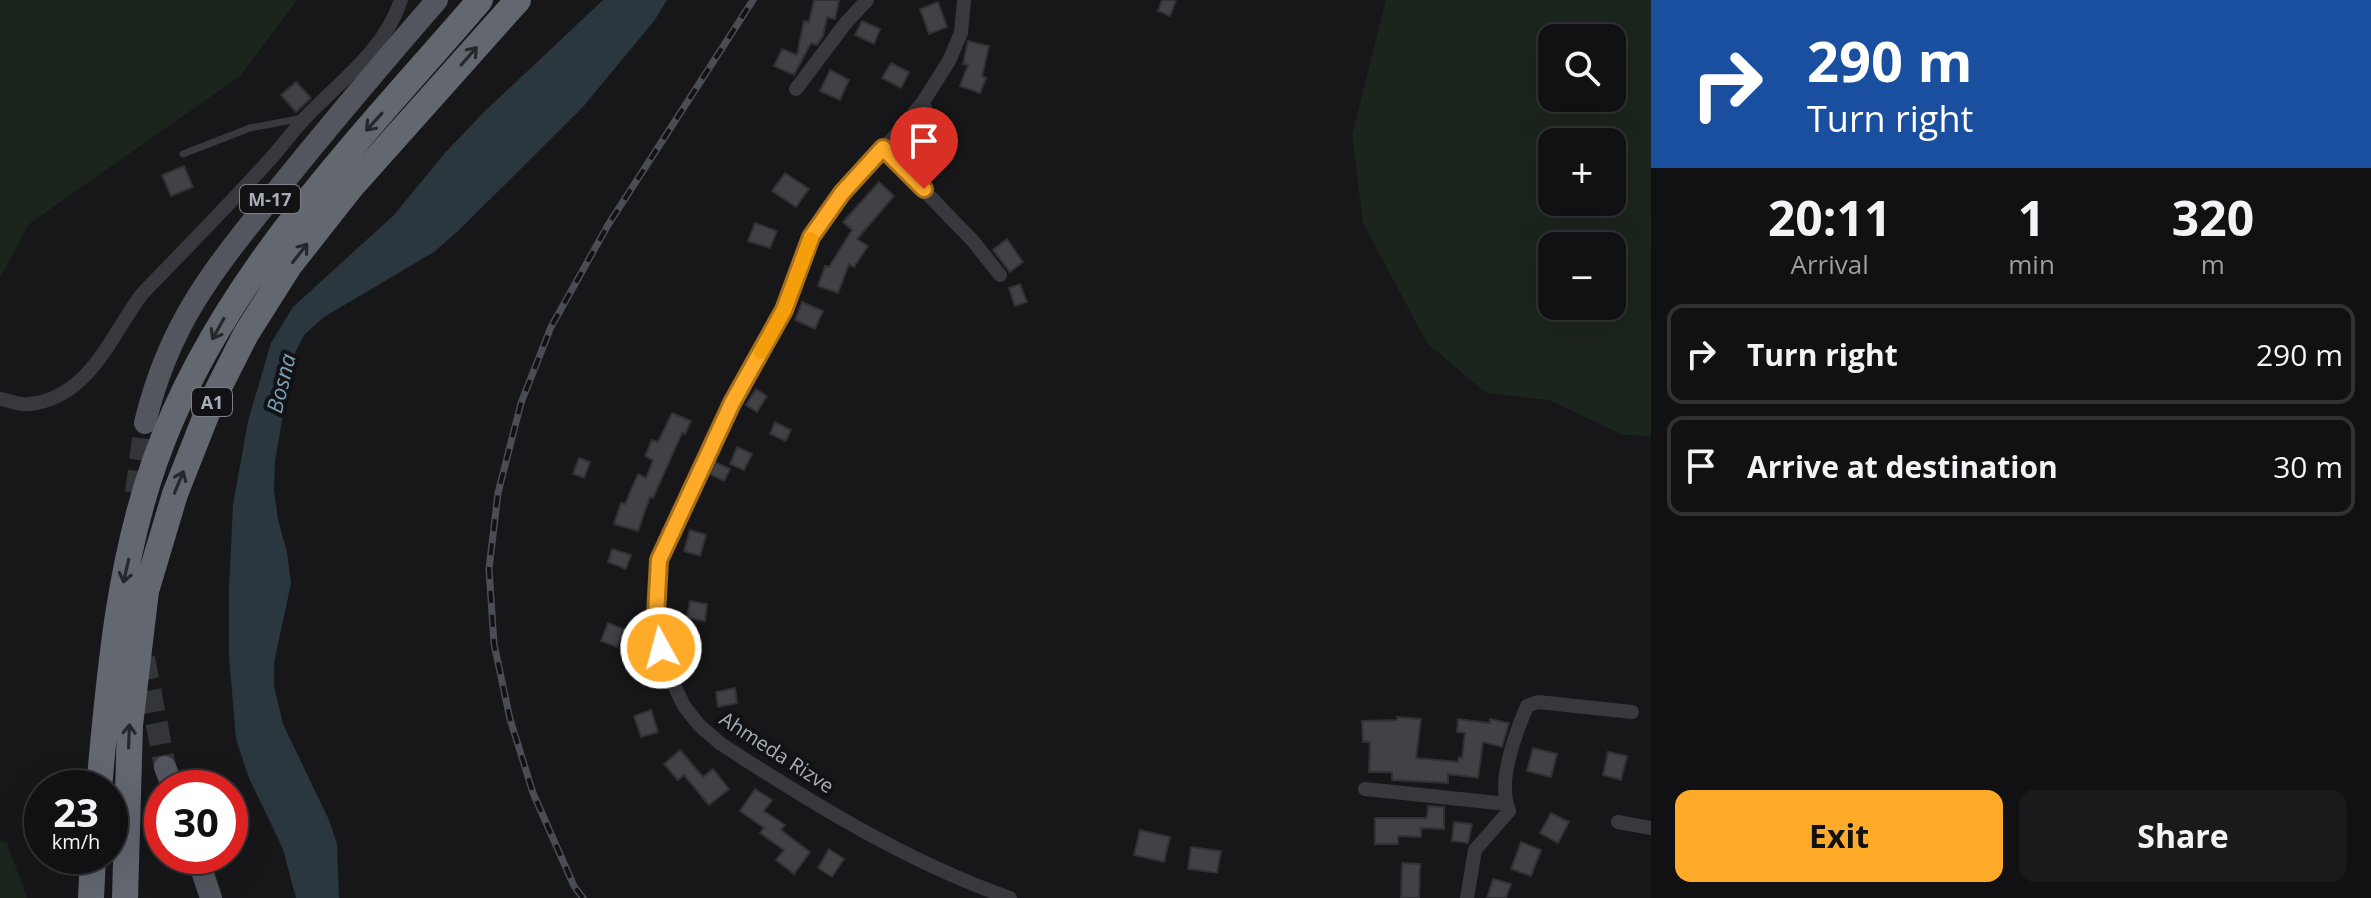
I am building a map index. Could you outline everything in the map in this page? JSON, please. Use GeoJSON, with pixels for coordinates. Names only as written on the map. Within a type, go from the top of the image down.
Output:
{"type":"FeatureCollection","features":[{"type":"Feature","properties":{"kind":"highway","name":"A1"},"geometry":{"type":"LineString","coordinates":[[101,770],[124,574],[155,461],[181,402],[221,323],[304,203],[480,0]]}},
{"type":"Feature","properties":{"kind":"highway","name":"A1"},"geometry":{"type":"LineString","coordinates":[[125,898],[130,725],[146,591],[175,494],[211,403],[246,334],[289,266],[352,186],[518,0]]}},
{"type":"Feature","properties":{"kind":"highway"},"geometry":{"type":"LineString","coordinates":[[91,898],[92,874]]}},
{"type":"Feature","properties":{"kind":"main road","name":"M-17"},"geometry":{"type":"LineString","coordinates":[[145,423],[153,391],[190,305],[332,106],[437,0]]}},
{"type":"Feature","properties":{"kind":"main road"},"geometry":{"type":"LineString","coordinates":[[203,874],[211,898]]}},
{"type":"Feature","properties":{"kind":"street"},"geometry":{"type":"LineString","coordinates":[[0,399],[28,405],[49,399],[82,379],[110,346],[142,294],[305,118],[332,106],[387,30],[401,0]]}},
{"type":"Feature","properties":{"kind":"street"},"geometry":{"type":"LineString","coordinates":[[796,89],[867,0]]}},
{"type":"Feature","properties":{"kind":"street","name":"Ahmeda Rizve"},"geometry":{"type":"LineString","coordinates":[[964,0],[961,33],[949,61],[923,102],[842,193],[811,237],[784,310],[732,403],[659,560],[656,615],[661,648],[684,706],[699,725],[721,744],[878,840],[983,889],[1010,898]]}},
{"type":"Feature","properties":{"kind":"street"},"geometry":{"type":"LineString","coordinates":[[923,102],[934,133]]}},
{"type":"Feature","properties":{"kind":"street"},"geometry":{"type":"LineString","coordinates":[[883,148],[973,241],[1000,275]]}},
{"type":"Feature","properties":{"kind":"street"},"geometry":{"type":"LineString","coordinates":[[1467,898],[1475,850],[1509,811],[1502,789],[1519,724],[1527,706],[1538,702],[1632,712]]}},
{"type":"Feature","properties":{"kind":"street"},"geometry":{"type":"LineString","coordinates":[[1365,789],[1507,804]]}},
{"type":"Feature","properties":{"kind":"street"},"geometry":{"type":"LineString","coordinates":[[1618,822],[1651,828]]}},
{"type":"Feature","properties":{"kind":"lane"},"geometry":{"type":"LineString","coordinates":[[183,154],[250,128],[305,118]]}},
{"type":"Feature","properties":{"kind":"shaded area"},"geometry":{"type":"Polygon","coordinates":[[[0,0],[297,0],[240,76],[29,224],[0,278],[0,0]]]}},
{"type":"Feature","properties":{"kind":"shaded area"},"geometry":{"type":"Polygon","coordinates":[[[1386,0],[1651,0],[1651,436],[1623,435],[1549,400],[1486,393],[1427,343],[1363,223],[1352,135],[1386,0]]]}},
{"type":"Feature","properties":{"kind":"shaded area"},"geometry":{"type":"Polygon","coordinates":[[[0,841],[7,843],[27,898],[0,898],[0,841]]]}},
{"type":"Feature","properties":{"kind":"water","name":"Bosna"},"geometry":{"type":"Polygon","coordinates":[[[603,0],[667,0],[654,21],[582,108],[459,230],[434,252],[324,317],[304,335],[293,357],[275,461],[274,490],[291,583],[274,663],[274,686],[283,724],[329,820],[337,844],[339,898],[296,898],[283,849],[249,778],[236,739],[229,656],[229,588],[233,505],[248,421],[271,343],[293,307],[394,215],[444,154],[603,0]]]}},
{"type":"Feature","properties":{"kind":"building"},"geometry":{"type":"Polygon","coordinates":[[[814,0],[839,0],[835,19],[827,17],[823,36],[817,45],[811,43],[794,75],[774,66],[782,49],[797,55],[804,21],[809,22],[814,0]]]}},
{"type":"Feature","properties":{"kind":"building"},"geometry":{"type":"Polygon","coordinates":[[[1162,0],[1176,0],[1170,16],[1158,11],[1162,0]]]}},
{"type":"Feature","properties":{"kind":"building"},"geometry":{"type":"Polygon","coordinates":[[[938,2],[947,27],[929,34],[920,9],[938,2]]]}},
{"type":"Feature","properties":{"kind":"building"},"geometry":{"type":"Polygon","coordinates":[[[862,21],[880,29],[874,44],[855,35],[862,21]]]}},
{"type":"Feature","properties":{"kind":"building"},"geometry":{"type":"Polygon","coordinates":[[[968,41],[989,46],[982,76],[986,78],[980,93],[960,86],[968,65],[963,64],[968,41]]]}},
{"type":"Feature","properties":{"kind":"building"},"geometry":{"type":"Polygon","coordinates":[[[891,63],[909,72],[901,88],[882,78],[891,63]]]}},
{"type":"Feature","properties":{"kind":"building"},"geometry":{"type":"Polygon","coordinates":[[[830,70],[849,80],[840,100],[820,91],[830,70]]]}},
{"type":"Feature","properties":{"kind":"building"},"geometry":{"type":"Polygon","coordinates":[[[296,82],[311,98],[296,112],[281,95],[296,82]]]}},
{"type":"Feature","properties":{"kind":"building"},"geometry":{"type":"Polygon","coordinates":[[[923,137],[947,157],[928,180],[906,157],[923,137]]]}},
{"type":"Feature","properties":{"kind":"building"},"geometry":{"type":"Polygon","coordinates":[[[184,166],[193,187],[171,196],[162,175],[184,166]]]}},
{"type":"Feature","properties":{"kind":"building"},"geometry":{"type":"Polygon","coordinates":[[[785,173],[809,189],[796,207],[772,191],[785,173]]]}},
{"type":"Feature","properties":{"kind":"building"},"geometry":{"type":"Polygon","coordinates":[[[879,182],[894,196],[857,239],[868,246],[854,267],[849,264],[838,293],[818,286],[825,266],[829,267],[852,230],[843,222],[879,182]]]}},
{"type":"Feature","properties":{"kind":"building"},"geometry":{"type":"Polygon","coordinates":[[[755,223],[777,231],[770,248],[748,241],[755,223]]]}},
{"type":"Feature","properties":{"kind":"building"},"geometry":{"type":"Polygon","coordinates":[[[1007,239],[1023,262],[1010,272],[993,250],[1007,239]]]}},
{"type":"Feature","properties":{"kind":"building"},"geometry":{"type":"Polygon","coordinates":[[[1020,284],[1027,302],[1015,306],[1009,288],[1020,284]]]}},
{"type":"Feature","properties":{"kind":"building"},"geometry":{"type":"Polygon","coordinates":[[[802,302],[823,311],[815,329],[795,320],[802,302]]]}},
{"type":"Feature","properties":{"kind":"building"},"geometry":{"type":"Polygon","coordinates":[[[756,389],[767,396],[757,412],[746,405],[756,389]]]}},
{"type":"Feature","properties":{"kind":"building"},"geometry":{"type":"Polygon","coordinates":[[[672,413],[691,421],[685,434],[682,433],[653,498],[650,497],[638,531],[614,524],[621,503],[625,504],[638,474],[646,478],[653,460],[645,456],[652,440],[658,442],[672,413]]]}},
{"type":"Feature","properties":{"kind":"building"},"geometry":{"type":"Polygon","coordinates":[[[775,422],[791,430],[786,441],[770,434],[775,422]]]}},
{"type":"Feature","properties":{"kind":"building"},"geometry":{"type":"Polygon","coordinates":[[[737,447],[752,454],[744,470],[730,464],[737,447]]]}},
{"type":"Feature","properties":{"kind":"building"},"geometry":{"type":"Polygon","coordinates":[[[579,458],[590,462],[584,478],[573,474],[579,458]]]}},
{"type":"Feature","properties":{"kind":"building"},"geometry":{"type":"Polygon","coordinates":[[[715,462],[730,469],[724,481],[710,474],[715,462]]]}},
{"type":"Feature","properties":{"kind":"building"},"geometry":{"type":"Polygon","coordinates":[[[690,530],[706,535],[700,556],[684,551],[690,530]]]}},
{"type":"Feature","properties":{"kind":"building"},"geometry":{"type":"Polygon","coordinates":[[[612,549],[631,555],[626,569],[608,562],[612,549]]]}},
{"type":"Feature","properties":{"kind":"building"},"geometry":{"type":"Polygon","coordinates":[[[690,601],[707,604],[705,621],[687,618],[690,601]]]}},
{"type":"Feature","properties":{"kind":"building"},"geometry":{"type":"Polygon","coordinates":[[[608,623],[624,629],[617,647],[601,641],[608,623]]]}},
{"type":"Feature","properties":{"kind":"building"},"geometry":{"type":"Polygon","coordinates":[[[735,688],[737,703],[718,707],[716,692],[735,688]]]}},
{"type":"Feature","properties":{"kind":"building"},"geometry":{"type":"Polygon","coordinates":[[[651,710],[658,732],[641,737],[634,716],[651,710]]]}},
{"type":"Feature","properties":{"kind":"building"},"geometry":{"type":"Polygon","coordinates":[[[1397,717],[1421,719],[1416,758],[1458,762],[1459,757],[1462,758],[1465,733],[1457,732],[1458,719],[1490,723],[1490,719],[1509,723],[1502,747],[1483,742],[1478,778],[1448,774],[1448,783],[1392,780],[1392,772],[1369,772],[1370,742],[1363,742],[1362,721],[1397,720],[1397,717]]]}},
{"type":"Feature","properties":{"kind":"building"},"geometry":{"type":"Polygon","coordinates":[[[1533,748],[1557,754],[1551,777],[1527,771],[1533,748]]]}},
{"type":"Feature","properties":{"kind":"building"},"geometry":{"type":"Polygon","coordinates":[[[680,750],[703,777],[713,769],[729,789],[709,805],[684,775],[678,780],[664,764],[680,750]]]}},
{"type":"Feature","properties":{"kind":"building"},"geometry":{"type":"Polygon","coordinates":[[[1608,752],[1627,756],[1621,780],[1603,775],[1608,752]]]}},
{"type":"Feature","properties":{"kind":"building"},"geometry":{"type":"Polygon","coordinates":[[[755,789],[772,800],[764,811],[785,825],[781,830],[810,852],[794,874],[776,860],[784,850],[760,833],[764,828],[740,811],[755,789]]]}},
{"type":"Feature","properties":{"kind":"building"},"geometry":{"type":"Polygon","coordinates":[[[1428,806],[1444,807],[1444,829],[1421,828],[1421,837],[1398,836],[1398,844],[1375,844],[1375,818],[1427,818],[1428,806]]]}},
{"type":"Feature","properties":{"kind":"building"},"geometry":{"type":"Polygon","coordinates":[[[1551,813],[1569,822],[1558,843],[1540,833],[1551,813]]]}},
{"type":"Feature","properties":{"kind":"building"},"geometry":{"type":"Polygon","coordinates":[[[1454,822],[1472,824],[1468,843],[1452,841],[1454,822]]]}},
{"type":"Feature","properties":{"kind":"building"},"geometry":{"type":"Polygon","coordinates":[[[1140,830],[1170,837],[1164,862],[1134,855],[1140,830]]]}},
{"type":"Feature","properties":{"kind":"building"},"geometry":{"type":"Polygon","coordinates":[[[1521,842],[1541,850],[1531,876],[1511,869],[1521,842]]]}},
{"type":"Feature","properties":{"kind":"building"},"geometry":{"type":"Polygon","coordinates":[[[1191,847],[1221,851],[1217,873],[1188,869],[1191,847]]]}},
{"type":"Feature","properties":{"kind":"building"},"geometry":{"type":"Polygon","coordinates":[[[829,849],[844,859],[832,877],[818,868],[829,849]]]}},
{"type":"Feature","properties":{"kind":"building"},"geometry":{"type":"Polygon","coordinates":[[[1402,863],[1420,864],[1419,898],[1401,898],[1402,863]]]}},
{"type":"Feature","properties":{"kind":"building"},"geometry":{"type":"Polygon","coordinates":[[[1493,879],[1511,884],[1506,898],[1487,898],[1493,879]]]}},
{"type":"Feature","properties":{"kind":"tunnel"},"geometry":{"type":"LineString","coordinates":[[136,493],[145,423]]}},
{"type":"Feature","properties":{"kind":"tunnel"},"geometry":{"type":"LineString","coordinates":[[144,658],[165,767]]}},
{"type":"Feature","properties":{"kind":"railway"},"geometry":{"type":"LineString","coordinates":[[583,898],[574,886],[533,793],[510,719],[494,644],[489,569],[498,493],[521,403],[551,327],[608,225],[753,0]]}},
{"type":"Feature","properties":{"kind":"slow traffic"},"geometry":{"type":"LineString","coordinates":[[761,352],[784,310],[811,239]]}},
{"type":"Feature","properties":{"kind":"route"},"geometry":{"type":"LineString","coordinates":[[661,648],[656,615],[659,560],[732,403],[784,310],[811,237],[842,193],[883,148],[924,189]]}}]}
